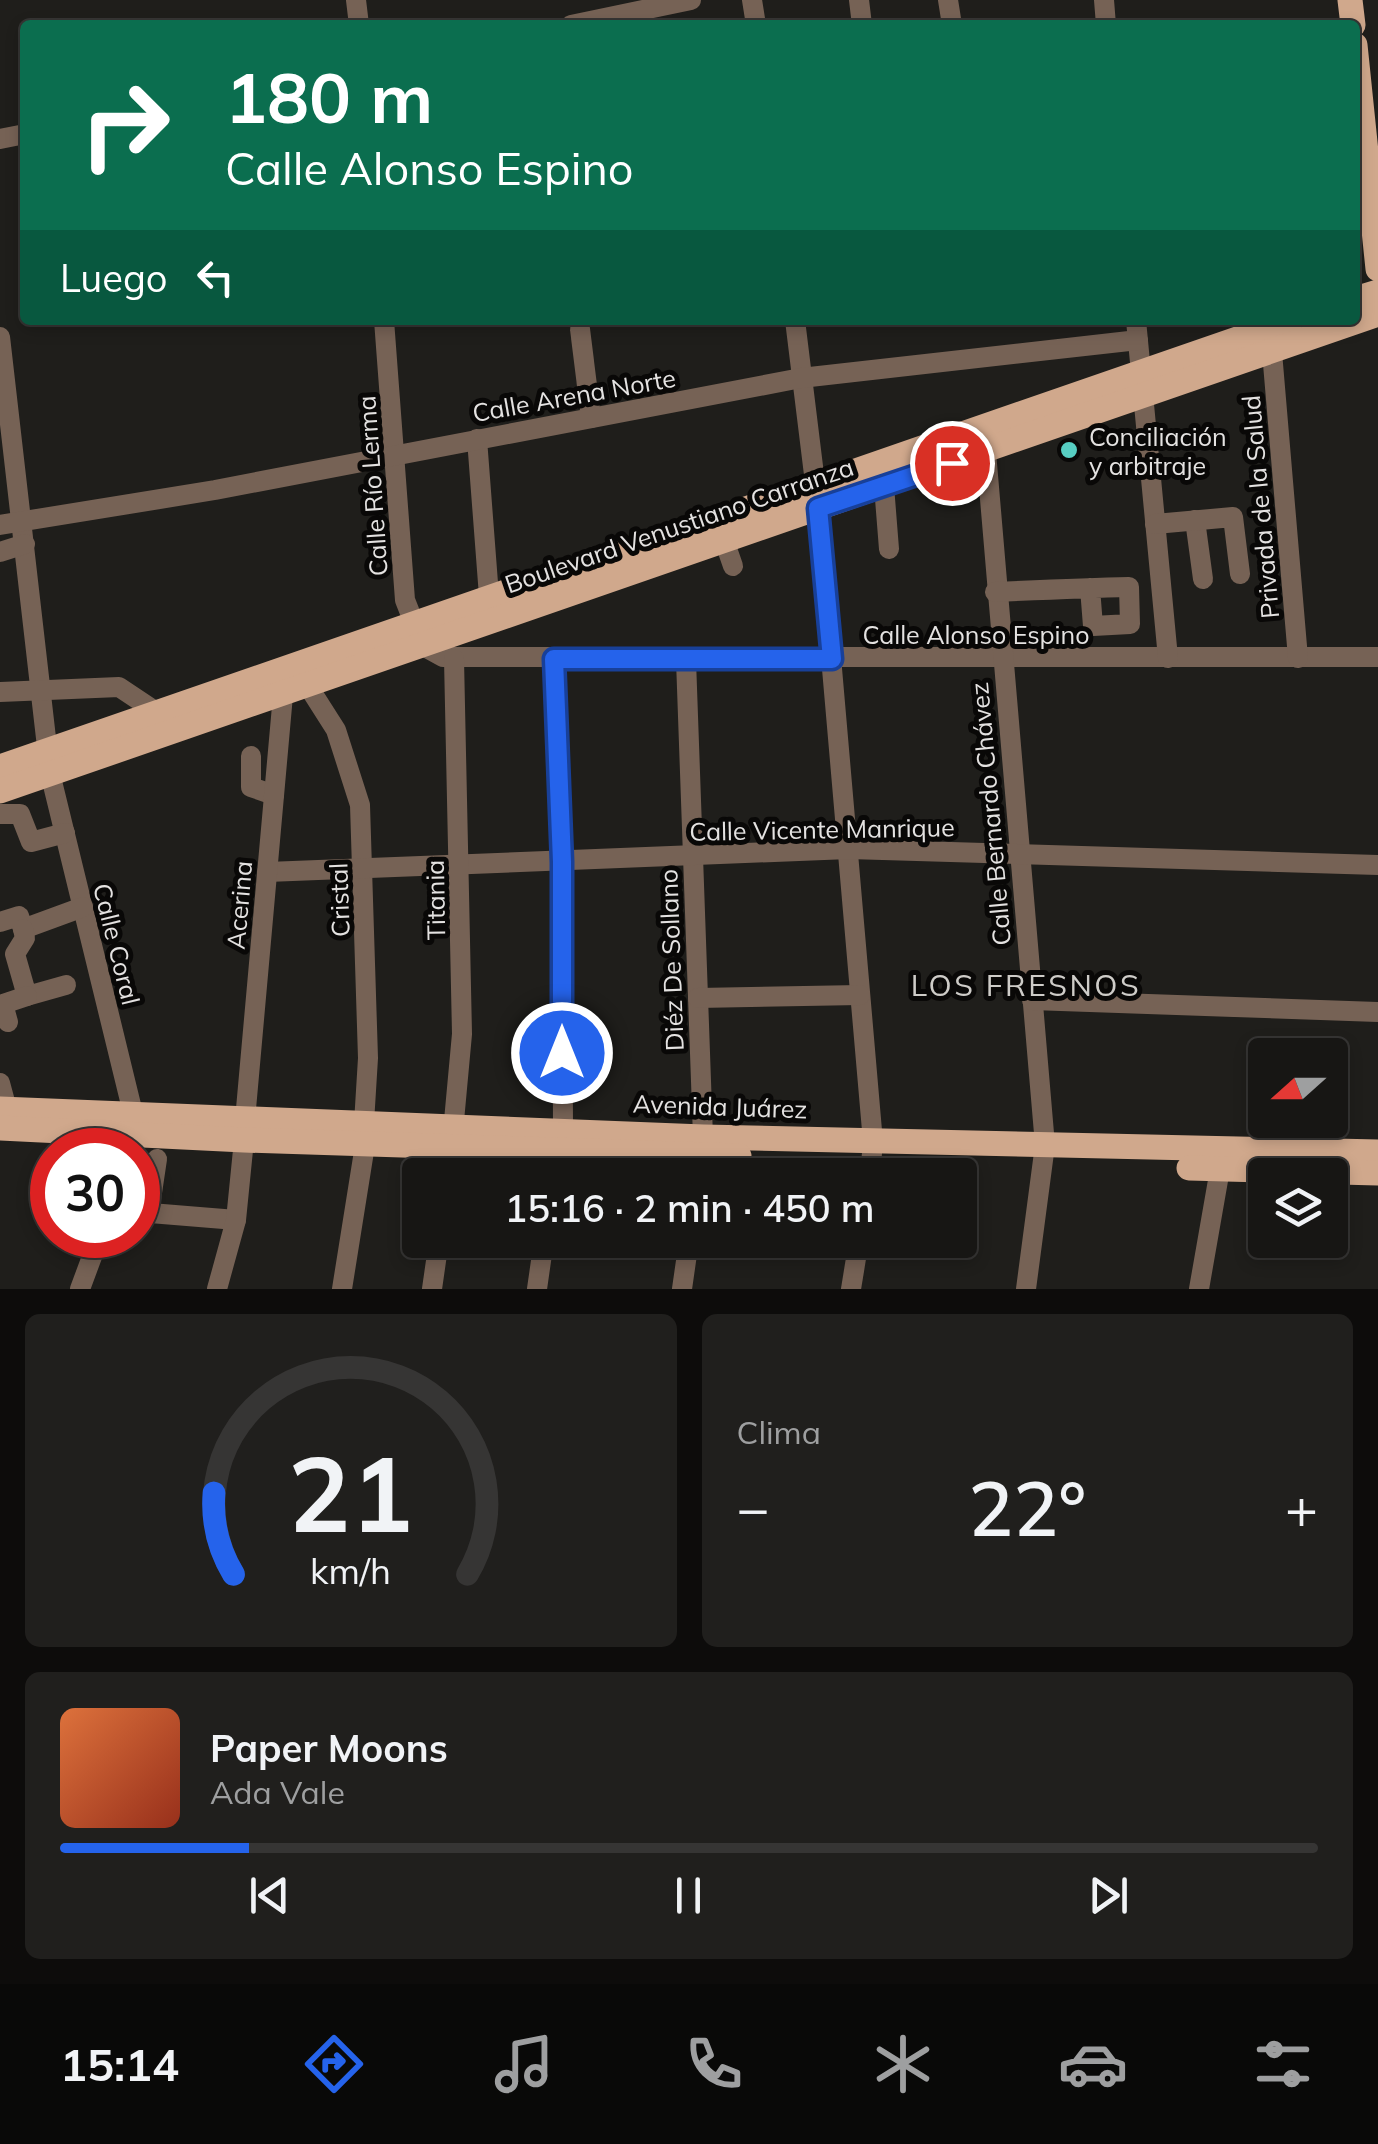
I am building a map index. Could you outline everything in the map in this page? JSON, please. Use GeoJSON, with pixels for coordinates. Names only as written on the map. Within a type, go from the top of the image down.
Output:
{"type":"FeatureCollection","features":[{"type":"Feature","properties":{"kind":"main road"},"geometry":{"type":"LineString","coordinates":[[1360,109],[1378,269]]}},
{"type":"Feature","properties":{"kind":"main road","name":"Boulevard Venustiano Carranza"},"geometry":{"type":"LineString","coordinates":[[0,767],[48,761],[283,695],[418,634],[489,596],[816,496],[1141,370],[1277,325]]}},
{"type":"Feature","properties":{"kind":"main road","name":"Boulevard Venustiano Carranza"},"geometry":{"type":"LineString","coordinates":[[0,791],[48,761],[155,711],[724,540],[816,496],[884,486],[1347,325]]}},
{"type":"Feature","properties":{"kind":"main road","name":"Avenida Juárez"},"geometry":{"type":"LineString","coordinates":[[2,1121],[78,1128]]}},
{"type":"Feature","properties":{"kind":"main road","name":"Avenida Juárez"},"geometry":{"type":"LineString","coordinates":[[160,1132],[245,1130],[454,1135],[558,1151],[701,1156],[872,1158],[1378,1152]]}},
{"type":"Feature","properties":{"kind":"main road","name":"Avenida Juárez"},"geometry":{"type":"LineString","coordinates":[[1044,1154],[1220,1169],[1378,1173]]}},
{"type":"Feature","properties":{"kind":"main road","name":"Avenida Juárez"},"geometry":{"type":"LineString","coordinates":[[670,1158],[701,1156]]}},
{"type":"Feature","properties":{"kind":"street"},"geometry":{"type":"LineString","coordinates":[[595,20],[691,0]]}},
{"type":"Feature","properties":{"kind":"street","name":"Calle Río Lerma"},"geometry":{"type":"LineString","coordinates":[[384,325],[406,600],[418,634]]}},
{"type":"Feature","properties":{"kind":"street"},"geometry":{"type":"LineString","coordinates":[[796,325],[832,659],[872,1158]]}},
{"type":"Feature","properties":{"kind":"street"},"geometry":{"type":"LineString","coordinates":[[580,328],[591,418]]}},
{"type":"Feature","properties":{"kind":"street"},"geometry":{"type":"LineString","coordinates":[[1137,330],[1168,658]]}},
{"type":"Feature","properties":{"kind":"street","name":"Calle Arena Norte"},"geometry":{"type":"LineString","coordinates":[[11,523],[801,378],[1137,330]]}},
{"type":"Feature","properties":{"kind":"street","name":"Calle Coral"},"geometry":{"type":"LineString","coordinates":[[0,337],[11,523],[25,544],[48,761],[131,1128]]}},
{"type":"Feature","properties":{"kind":"street","name":"Privada de la Salud"},"geometry":{"type":"LineString","coordinates":[[1272,352],[1298,658]]}},
{"type":"Feature","properties":{"kind":"street"},"geometry":{"type":"LineString","coordinates":[[477,439],[489,596]]}},
{"type":"Feature","properties":{"kind":"street","name":"Calle Bernardo Chávez"},"geometry":{"type":"LineString","coordinates":[[986,452],[1000,660],[1044,1154],[1026,1289]]}},
{"type":"Feature","properties":{"kind":"street"},"geometry":{"type":"LineString","coordinates":[[884,486],[889,549]]}},
{"type":"Feature","properties":{"kind":"street"},"geometry":{"type":"LineString","coordinates":[[1155,524],[1233,516],[1240,574]]}},
{"type":"Feature","properties":{"kind":"street"},"geometry":{"type":"LineString","coordinates":[[1195,520],[1202,579]]}},
{"type":"Feature","properties":{"kind":"street"},"geometry":{"type":"LineString","coordinates":[[724,540],[733,566]]}},
{"type":"Feature","properties":{"kind":"street"},"geometry":{"type":"LineString","coordinates":[[0,552],[25,544]]}},
{"type":"Feature","properties":{"kind":"street"},"geometry":{"type":"LineString","coordinates":[[995,592],[1090,588]]}},
{"type":"Feature","properties":{"kind":"street"},"geometry":{"type":"LineString","coordinates":[[418,634],[454,659]]}},
{"type":"Feature","properties":{"kind":"street","name":"Calle Alonso Espino"},"geometry":{"type":"LineString","coordinates":[[454,659],[1378,657]]}},
{"type":"Feature","properties":{"kind":"street","name":"Titania"},"geometry":{"type":"LineString","coordinates":[[451,1158],[462,1034],[454,659]]}},
{"type":"Feature","properties":{"kind":"street"},"geometry":{"type":"LineString","coordinates":[[554,659],[562,862],[558,1151]]}},
{"type":"Feature","properties":{"kind":"street","name":"Diéz De Sollano"},"geometry":{"type":"LineString","coordinates":[[686,660],[701,1156]]}},
{"type":"Feature","properties":{"kind":"street","name":"Cristal"},"geometry":{"type":"LineString","coordinates":[[308,686],[336,730],[354,780],[364,868],[368,1058],[364,1134],[342,1289]]}},
{"type":"Feature","properties":{"kind":"street"},"geometry":{"type":"LineString","coordinates":[[0,692],[120,687],[155,711]]}},
{"type":"Feature","properties":{"kind":"street","name":"Acerina"},"geometry":{"type":"LineString","coordinates":[[216,1289],[236,1220],[283,695]]}},
{"type":"Feature","properties":{"kind":"street"},"geometry":{"type":"LineString","coordinates":[[251,756],[251,787],[274,795]]}},
{"type":"Feature","properties":{"kind":"street"},"geometry":{"type":"LineString","coordinates":[[0,814],[20,814],[31,842],[65,833]]}},
{"type":"Feature","properties":{"kind":"street","name":"Calle Vicente Manrique"},"geometry":{"type":"LineString","coordinates":[[267,872],[848,849],[1378,865]]}},
{"type":"Feature","properties":{"kind":"street"},"geometry":{"type":"LineString","coordinates":[[23,928],[83,907]]}},
{"type":"Feature","properties":{"kind":"street"},"geometry":{"type":"LineString","coordinates":[[0,922],[19,916],[25,938],[8,957],[27,996]]}},
{"type":"Feature","properties":{"kind":"street"},"geometry":{"type":"LineString","coordinates":[[8,1022],[2,1004],[66,985]]}},
{"type":"Feature","properties":{"kind":"street"},"geometry":{"type":"LineString","coordinates":[[698,998],[860,995]]}},
{"type":"Feature","properties":{"kind":"street"},"geometry":{"type":"LineString","coordinates":[[1032,1000],[1378,1012]]}},
{"type":"Feature","properties":{"kind":"street"},"geometry":{"type":"LineString","coordinates":[[0,1083],[2,1121]]}},
{"type":"Feature","properties":{"kind":"street"},"geometry":{"type":"LineString","coordinates":[[1200,1289],[1220,1169]]}},
{"type":"Feature","properties":{"kind":"street"},"geometry":{"type":"LineString","coordinates":[[160,1213],[236,1220]]}},
{"type":"Feature","properties":{"kind":"street"},"geometry":{"type":"LineString","coordinates":[[80,1289],[91,1258]]}},
{"type":"Feature","properties":{"kind":"street"},"geometry":{"type":"LineString","coordinates":[[432,1289],[436,1258]]}},
{"type":"Feature","properties":{"kind":"street"},"geometry":{"type":"LineString","coordinates":[[537,1289],[541,1258]]}},
{"type":"Feature","properties":{"kind":"street"},"geometry":{"type":"LineString","coordinates":[[682,1289],[686,1258]]}},
{"type":"Feature","properties":{"kind":"street"},"geometry":{"type":"LineString","coordinates":[[851,1289],[856,1258]]}},
{"type":"Feature","properties":{"kind":"place","name":"Conciliación y arbitraje"},"geometry":{"type":"Point","coordinates":[1069,450]}},
{"type":"Feature","properties":{"kind":"district","name":"LOS FRESNOS"},"geometry":{"type":"Point","coordinates":[1026,985]}},
{"type":"Feature","properties":{"kind":"route"},"geometry":{"type":"LineString","coordinates":[[562,1053],[562,862],[554,659],[832,659],[818,508],[952,463]]}}]}
